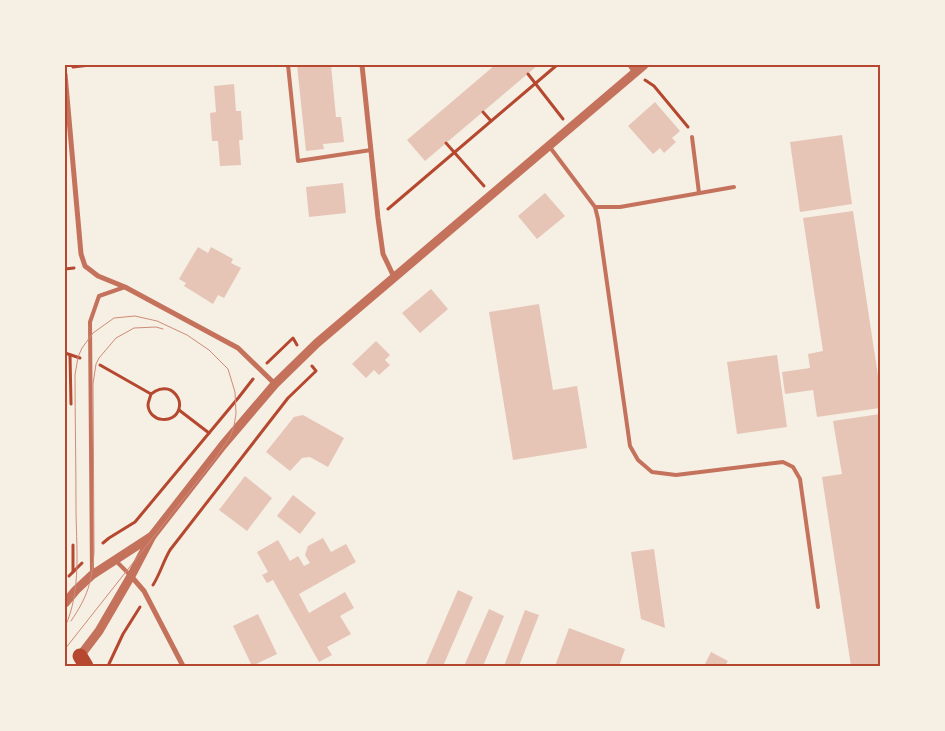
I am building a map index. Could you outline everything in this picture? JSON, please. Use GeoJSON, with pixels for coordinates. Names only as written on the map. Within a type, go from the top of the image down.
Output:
{"type":"FeatureCollection","features":[{"type":"Feature","properties":{"kind":"street"},"geometry":{"type":"LineString","coordinates":[[362,65],[383,254],[394,277]]}},
{"type":"Feature","properties":{"kind":"street"},"geometry":{"type":"LineString","coordinates":[[83,661],[152,536],[223,445],[275,384],[317,343],[570,128],[632,69],[644,65]]}},
{"type":"Feature","properties":{"kind":"street"},"geometry":{"type":"LineString","coordinates":[[65,74],[81,254],[85,266],[98,276],[125,287],[238,348],[275,384]]}},
{"type":"Feature","properties":{"kind":"street"},"geometry":{"type":"LineString","coordinates":[[65,603],[92,575],[152,536]]}},
{"type":"Feature","properties":{"kind":"street"},"geometry":{"type":"LineString","coordinates":[[131,576],[144,590],[183,666]]}},
{"type":"Feature","properties":{"kind":"lane"},"geometry":{"type":"LineString","coordinates":[[288,65],[298,161],[371,150]]}},
{"type":"Feature","properties":{"kind":"lane"},"geometry":{"type":"LineString","coordinates":[[692,137],[699,193]]}},
{"type":"Feature","properties":{"kind":"lane"},"geometry":{"type":"LineString","coordinates":[[548,146],[595,207],[630,446],[638,460],[652,472],[676,475],[783,462],[793,467],[800,480],[818,607]]}},
{"type":"Feature","properties":{"kind":"lane"},"geometry":{"type":"LineString","coordinates":[[595,207],[620,207],[734,187]]}},
{"type":"Feature","properties":{"kind":"lane"},"geometry":{"type":"LineString","coordinates":[[92,575],[90,322],[100,296],[125,287]]}},
{"type":"Feature","properties":{"kind":"lane"},"geometry":{"type":"LineString","coordinates":[[115,560],[131,576]]}},
{"type":"Feature","properties":{"kind":"path"},"geometry":{"type":"LineString","coordinates":[[65,67],[90,65]]}},
{"type":"Feature","properties":{"kind":"path"},"geometry":{"type":"LineString","coordinates":[[378,218],[557,65]]}},
{"type":"Feature","properties":{"kind":"path"},"geometry":{"type":"LineString","coordinates":[[528,74],[570,128]]}},
{"type":"Feature","properties":{"kind":"path"},"geometry":{"type":"LineString","coordinates":[[654,86],[689,128],[692,137]]}},
{"type":"Feature","properties":{"kind":"path"},"geometry":{"type":"LineString","coordinates":[[483,112],[491,121]]}},
{"type":"Feature","properties":{"kind":"path"},"geometry":{"type":"LineString","coordinates":[[446,144],[492,194]]}},
{"type":"Feature","properties":{"kind":"path"},"geometry":{"type":"LineString","coordinates":[[109,538],[135,522],[260,369],[293,338],[316,371],[288,398],[170,550],[162,563],[158,577]]}},
{"type":"Feature","properties":{"kind":"path"},"geometry":{"type":"LineString","coordinates":[[65,346],[65,353],[101,366],[151,394]]}},
{"type":"Feature","properties":{"kind":"path"},"geometry":{"type":"LineString","coordinates":[[70,355],[71,404]]}},
{"type":"Feature","properties":{"kind":"path"},"geometry":{"type":"LineString","coordinates":[[161,388],[169,389],[176,394],[180,402],[179,410],[175,416],[166,420],[156,418],[150,412],[148,404],[151,394],[161,388]]}},
{"type":"Feature","properties":{"kind":"path"},"geometry":{"type":"LineString","coordinates":[[179,410],[209,433]]}},
{"type":"Feature","properties":{"kind":"path"},"geometry":{"type":"LineString","coordinates":[[73,545],[72,572],[76,590]]}},
{"type":"Feature","properties":{"kind":"path"},"geometry":{"type":"LineString","coordinates":[[108,666],[136,614]]}},
{"type":"Feature","properties":{"kind":"building"},"geometry":{"type":"Polygon","coordinates":[[[297,65],[331,65],[336,117],[341,117],[344,142],[323,144],[324,149],[306,151],[297,65]]]}},
{"type":"Feature","properties":{"kind":"building"},"geometry":{"type":"Polygon","coordinates":[[[495,65],[538,65],[425,161],[407,140],[495,65]]]}},
{"type":"Feature","properties":{"kind":"building"},"geometry":{"type":"Polygon","coordinates":[[[234,84],[236,111],[241,111],[243,140],[239,140],[241,165],[220,166],[218,141],[212,141],[210,113],[216,112],[214,86],[234,84]]]}},
{"type":"Feature","properties":{"kind":"building"},"geometry":{"type":"Polygon","coordinates":[[[655,102],[680,131],[672,138],[676,142],[664,153],[660,148],[653,154],[628,126],[655,102]]]}},
{"type":"Feature","properties":{"kind":"building"},"geometry":{"type":"Polygon","coordinates":[[[842,135],[852,204],[800,212],[790,142],[842,135]]]}},
{"type":"Feature","properties":{"kind":"building"},"geometry":{"type":"Polygon","coordinates":[[[343,183],[346,213],[309,217],[306,187],[343,183]]]}},
{"type":"Feature","properties":{"kind":"building"},"geometry":{"type":"Polygon","coordinates":[[[545,193],[565,216],[537,239],[518,216],[545,193]]]}},
{"type":"Feature","properties":{"kind":"building"},"geometry":{"type":"Polygon","coordinates":[[[853,211],[880,389],[880,408],[817,417],[813,390],[785,394],[782,372],[810,368],[808,354],[823,351],[803,218],[853,211]]]}},
{"type":"Feature","properties":{"kind":"building"},"geometry":{"type":"Polygon","coordinates":[[[198,247],[208,253],[211,247],[233,259],[231,263],[241,268],[224,298],[218,295],[213,304],[184,286],[186,283],[179,279],[198,247]]]}},
{"type":"Feature","properties":{"kind":"building"},"geometry":{"type":"Polygon","coordinates":[[[431,289],[448,309],[420,333],[402,313],[431,289]]]}},
{"type":"Feature","properties":{"kind":"building"},"geometry":{"type":"Polygon","coordinates":[[[539,304],[553,390],[577,386],[587,448],[513,460],[489,312],[539,304]]]}},
{"type":"Feature","properties":{"kind":"building"},"geometry":{"type":"Polygon","coordinates":[[[376,341],[390,355],[385,360],[390,365],[379,375],[374,370],[366,378],[352,364],[376,341]]]}},
{"type":"Feature","properties":{"kind":"building"},"geometry":{"type":"Polygon","coordinates":[[[777,355],[787,427],[737,434],[727,362],[777,355]]]}},
{"type":"Feature","properties":{"kind":"building"},"geometry":{"type":"Polygon","coordinates":[[[880,414],[880,666],[851,666],[822,477],[842,474],[833,421],[880,414]]]}},
{"type":"Feature","properties":{"kind":"building"},"geometry":{"type":"Polygon","coordinates":[[[303,415],[344,438],[328,467],[310,457],[302,458],[290,471],[266,452],[294,417],[303,415]]]}},
{"type":"Feature","properties":{"kind":"building"},"geometry":{"type":"Polygon","coordinates":[[[245,476],[272,498],[247,531],[219,510],[245,476]]]}},
{"type":"Feature","properties":{"kind":"building"},"geometry":{"type":"Polygon","coordinates":[[[293,495],[316,513],[300,534],[277,516],[293,495]]]}},
{"type":"Feature","properties":{"kind":"building"},"geometry":{"type":"Polygon","coordinates":[[[323,538],[331,552],[346,544],[356,562],[299,594],[309,613],[345,592],[354,608],[340,616],[351,634],[327,647],[332,655],[319,662],[273,580],[267,583],[262,575],[268,572],[257,552],[278,540],[290,561],[298,556],[304,566],[310,563],[305,555],[308,546],[323,538]]]}},
{"type":"Feature","properties":{"kind":"building"},"geometry":{"type":"Polygon","coordinates":[[[654,549],[665,628],[641,619],[631,552],[654,549]]]}},
{"type":"Feature","properties":{"kind":"building"},"geometry":{"type":"Polygon","coordinates":[[[458,590],[473,597],[443,666],[425,666],[458,590]]]}},
{"type":"Feature","properties":{"kind":"building"},"geometry":{"type":"Polygon","coordinates":[[[489,609],[504,616],[483,666],[464,666],[489,609]]]}},
{"type":"Feature","properties":{"kind":"building"},"geometry":{"type":"Polygon","coordinates":[[[525,610],[539,615],[519,666],[504,666],[525,610]]]}},
{"type":"Feature","properties":{"kind":"building"},"geometry":{"type":"Polygon","coordinates":[[[258,614],[277,654],[252,666],[233,626],[258,614]]]}},
{"type":"Feature","properties":{"kind":"building"},"geometry":{"type":"Polygon","coordinates":[[[569,628],[625,649],[619,666],[555,666],[569,628]]]}},
{"type":"Feature","properties":{"kind":"building"},"geometry":{"type":"Polygon","coordinates":[[[711,652],[728,661],[725,666],[704,666],[711,652]]]}},
{"type":"Feature","properties":{"kind":"tram line"},"geometry":{"type":"LineString","coordinates":[[65,627],[74,598],[77,568],[75,375],[78,357],[93,333],[114,318],[135,316],[157,321],[187,335],[209,350],[228,369],[235,392],[236,414],[234,426],[230,437],[215,459],[65,649]]}},
{"type":"Feature","properties":{"kind":"tram line"},"geometry":{"type":"LineString","coordinates":[[71,621],[85,596],[93,563],[93,384],[96,364],[116,338],[134,328],[156,327],[163,329]]}}]}
